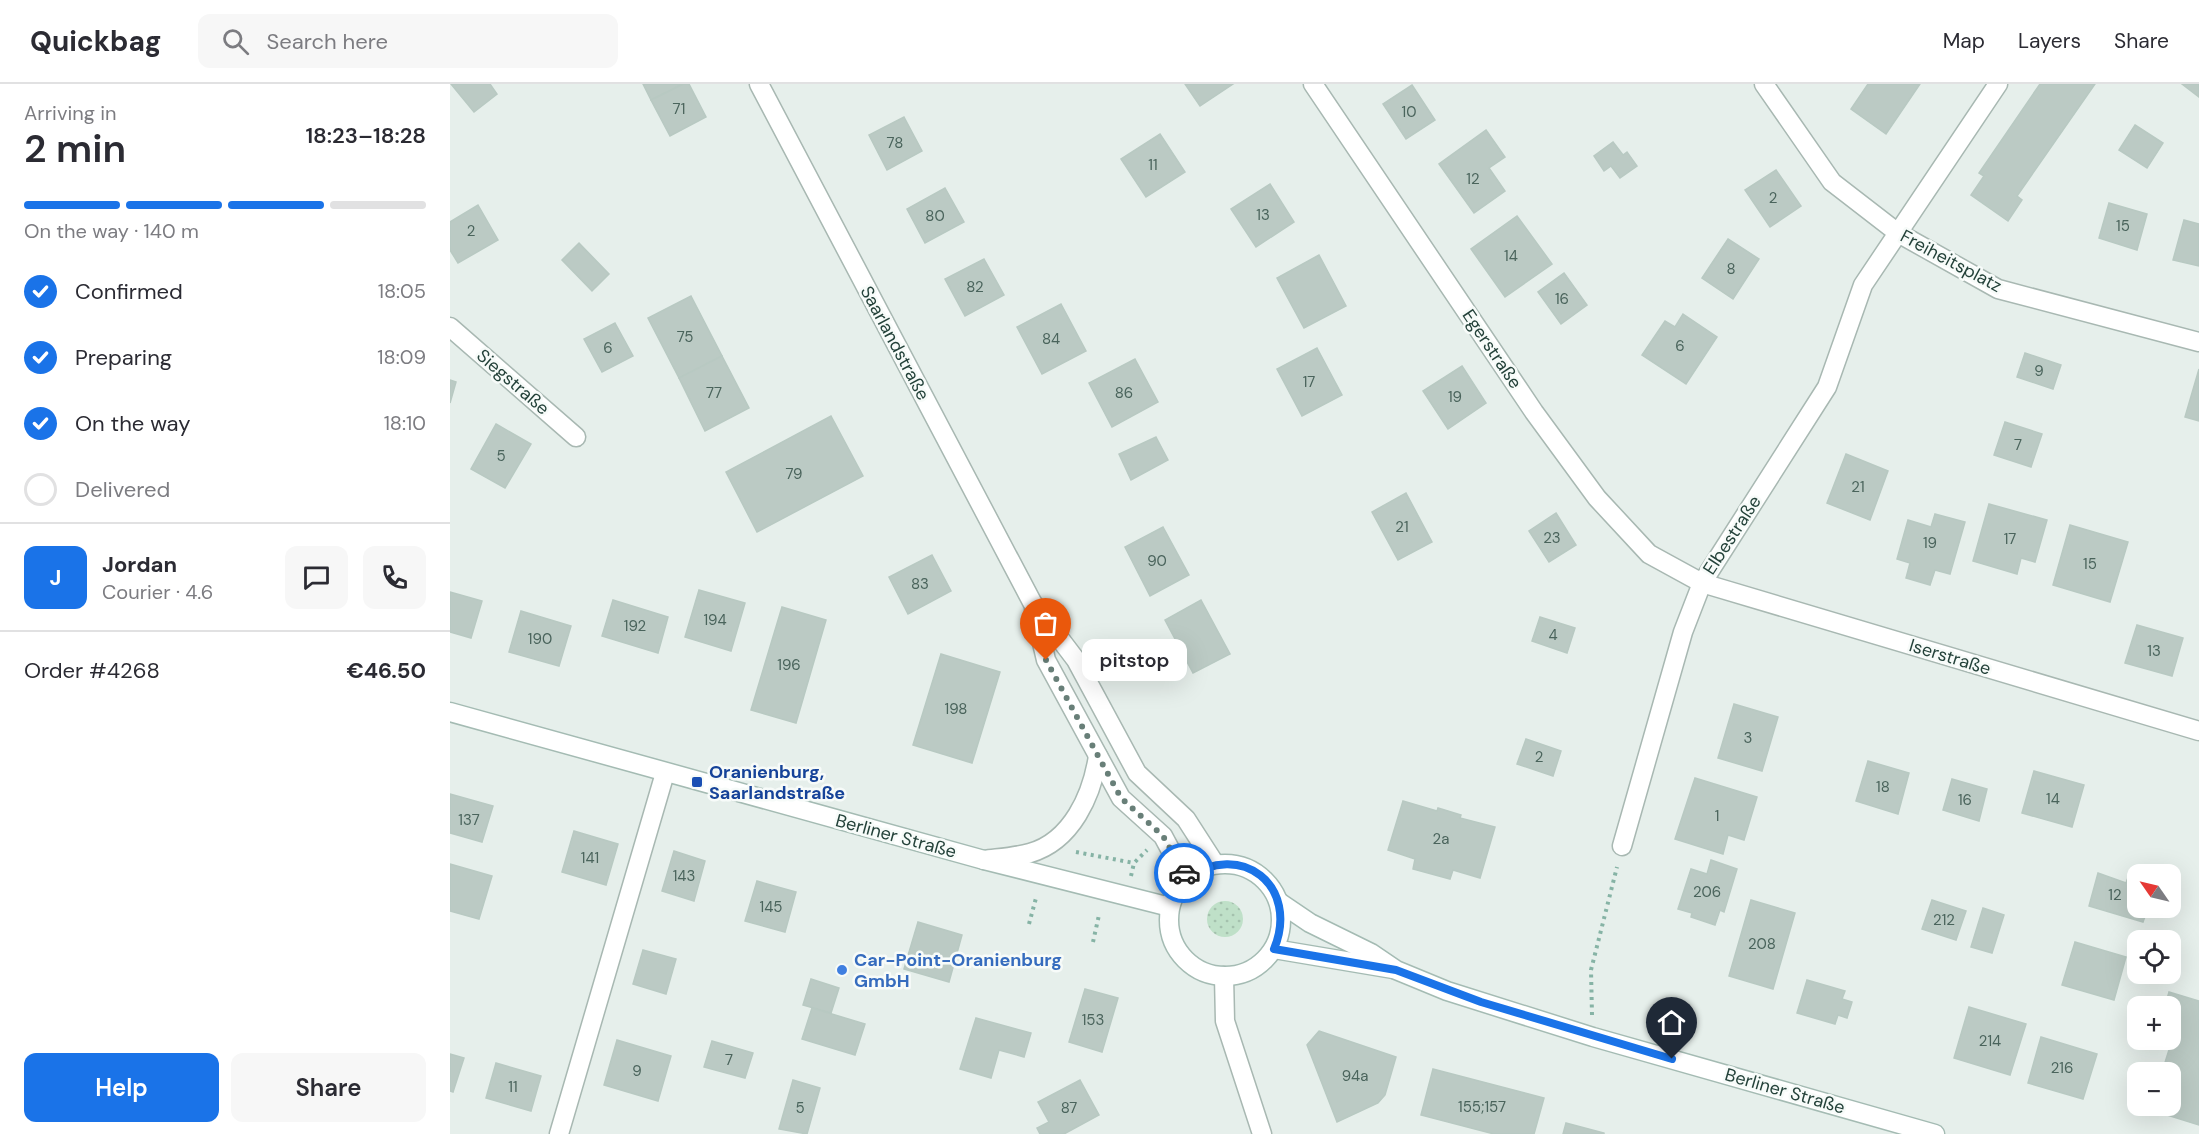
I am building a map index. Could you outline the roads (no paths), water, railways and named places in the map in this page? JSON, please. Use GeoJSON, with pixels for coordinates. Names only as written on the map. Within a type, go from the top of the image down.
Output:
{"type":"FeatureCollection","features":[{"type":"Feature","properties":{"kind":"street","name":"Saarlandstraße"},"geometry":{"type":"LineString","coordinates":[[759,84],[1032,602],[1076,660],[1137,773],[1186,819],[1215,864]]}},
{"type":"Feature","properties":{"kind":"street","name":"Egerstraße"},"geometry":{"type":"LineString","coordinates":[[1313,84],[1534,412],[1597,498],[1649,554],[1702,583]]}},
{"type":"Feature","properties":{"kind":"street","name":"Freiheitsplatz"},"geometry":{"type":"LineString","coordinates":[[1764,84],[1832,182],[1898,233],[1998,289],[2199,342]]}},
{"type":"Feature","properties":{"kind":"street","name":"Elbestraße"},"geometry":{"type":"LineString","coordinates":[[1622,846],[1683,632],[1702,583],[1827,387],[1863,285],[1998,84]]}},
{"type":"Feature","properties":{"kind":"street","name":"Siegstraße"},"geometry":{"type":"LineString","coordinates":[[450,327],[576,437]]}},
{"type":"Feature","properties":{"kind":"street","name":"Iserstraße"},"geometry":{"type":"LineString","coordinates":[[1702,583],[2199,731]]}},
{"type":"Feature","properties":{"kind":"street","name":"Saarlandstraße"},"geometry":{"type":"LineString","coordinates":[[1032,602],[1046,660],[1121,798],[1163,836],[1186,879]]}},
{"type":"Feature","properties":{"kind":"street","name":"Berliner Straße"},"geometry":{"type":"LineString","coordinates":[[450,712],[984,860],[1170,907]]}},
{"type":"Feature","properties":{"kind":"street"},"geometry":{"type":"LineString","coordinates":[[984,860],[1031,853],[1052,841],[1073,821],[1088,798],[1098,756]]}},
{"type":"Feature","properties":{"kind":"street"},"geometry":{"type":"LineString","coordinates":[[559,1134],[665,772]]}},
{"type":"Feature","properties":{"kind":"street"},"geometry":{"type":"LineString","coordinates":[[1231,863],[1246,867],[1266,881],[1279,902],[1282,917],[1280,934],[1274,949],[1252,969],[1224,976],[1208,974],[1193,966],[1180,954],[1172,940],[1169,923],[1170,907],[1176,892],[1186,879],[1199,870],[1215,864],[1231,863]]}},
{"type":"Feature","properties":{"kind":"street","name":"Berliner Straße"},"geometry":{"type":"LineString","coordinates":[[1279,902],[1310,923],[1371,953],[1396,970],[1447,991],[1593,1037],[1935,1134]]}},
{"type":"Feature","properties":{"kind":"street","name":"Berliner Straße"},"geometry":{"type":"LineString","coordinates":[[1274,949],[1396,970]]}},
{"type":"Feature","properties":{"kind":"street"},"geometry":{"type":"LineString","coordinates":[[1224,976],[1225,1021],[1262,1134]]}},
{"type":"Feature","properties":{"kind":"place","name":"pitstop"},"geometry":{"type":"Point","coordinates":[1046,660]}},
{"type":"Feature","properties":{"kind":"place","name":"Oranienburg, Saarlandstraße"},"geometry":{"type":"Point","coordinates":[697,782]}},
{"type":"Feature","properties":{"kind":"place","name":"Car-Point-Oranienburg GmbH"},"geometry":{"type":"Point","coordinates":[842,970]}}]}
